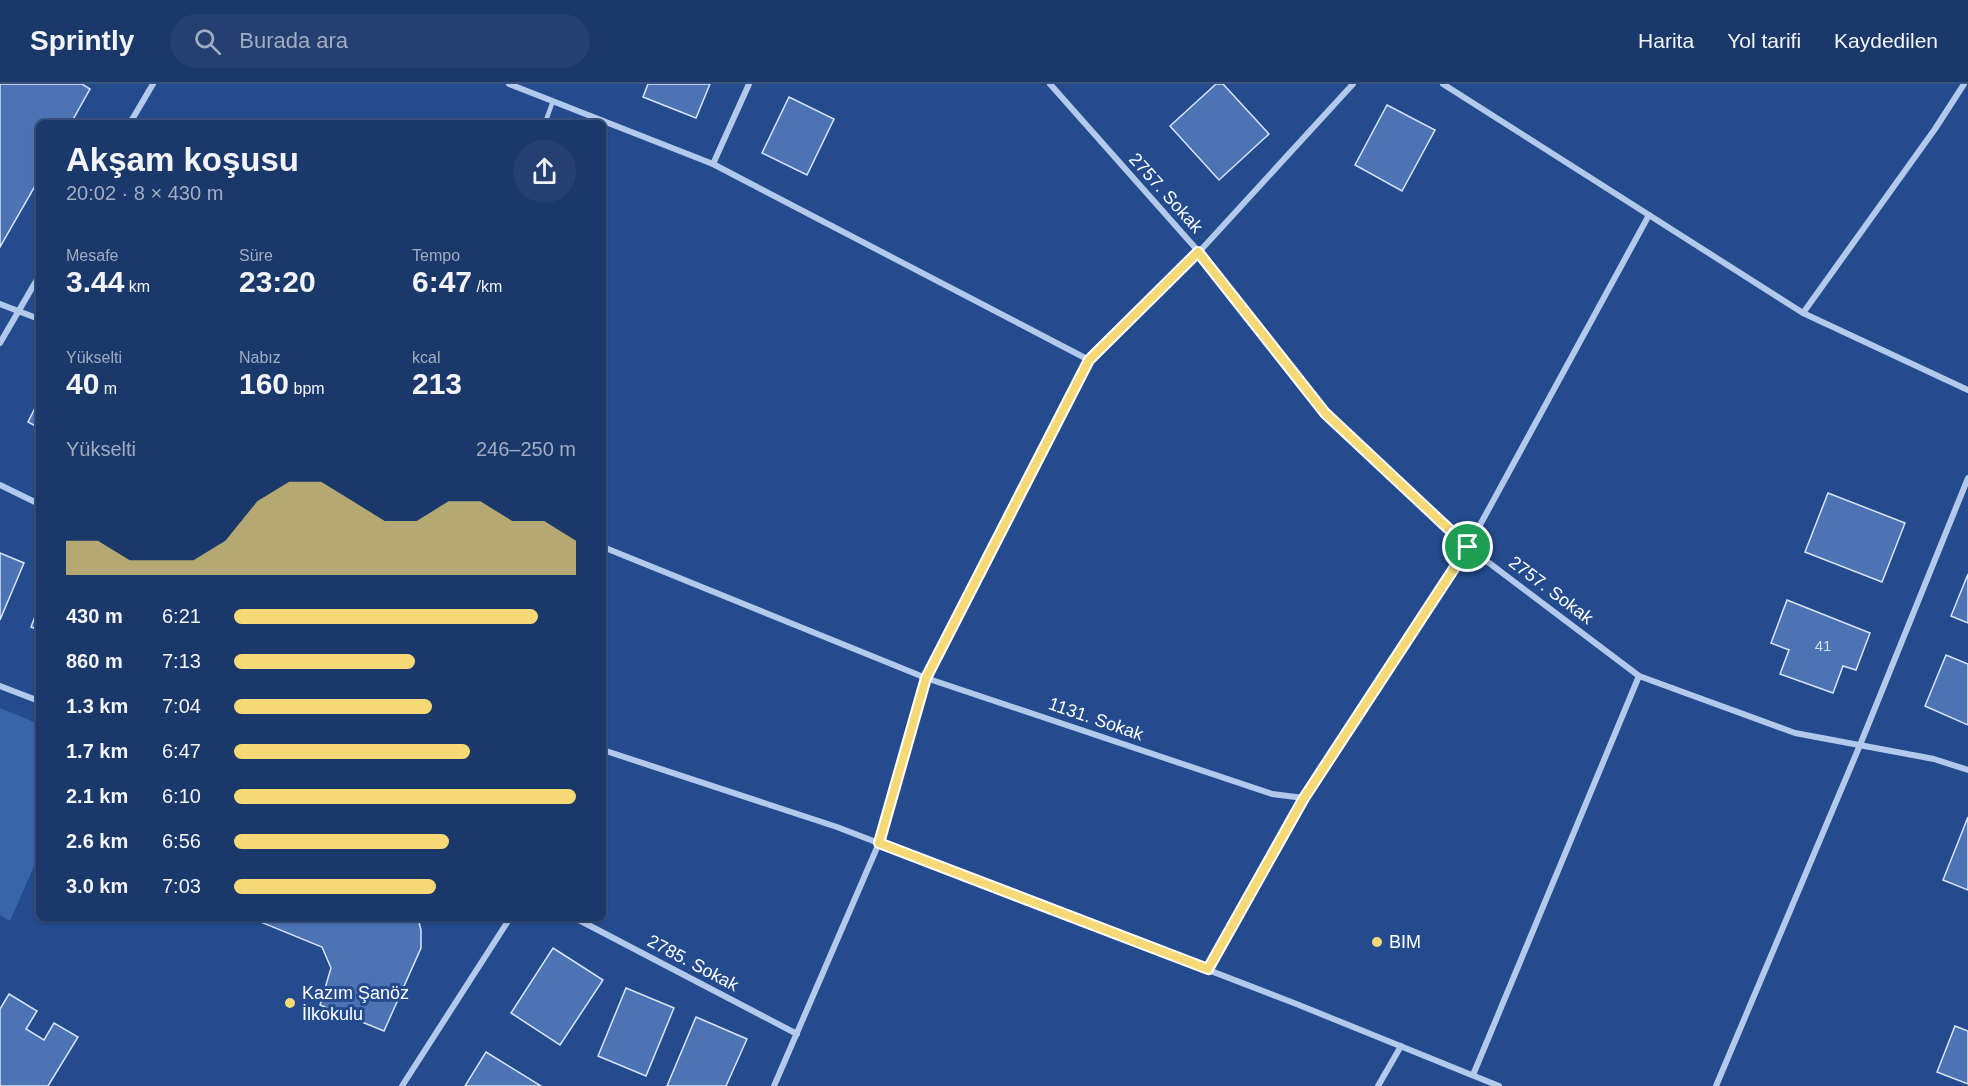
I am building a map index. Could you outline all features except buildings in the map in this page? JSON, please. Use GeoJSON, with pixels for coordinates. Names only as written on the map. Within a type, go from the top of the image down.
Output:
{"type":"FeatureCollection","features":[{"type":"Feature","properties":{"kind":"street"},"geometry":{"type":"LineString","coordinates":[[132,120],[153,84]]}},
{"type":"Feature","properties":{"kind":"street"},"geometry":{"type":"LineString","coordinates":[[509,84],[601,120]]}},
{"type":"Feature","properties":{"kind":"street"},"geometry":{"type":"LineString","coordinates":[[713,164],[749,84]]}},
{"type":"Feature","properties":{"kind":"street","name":"2757. Sokak"},"geometry":{"type":"LineString","coordinates":[[1050,84],[1198,252],[1325,413],[1468,547],[1639,676],[1795,733],[1934,759],[1968,770]]}},
{"type":"Feature","properties":{"kind":"street"},"geometry":{"type":"LineString","coordinates":[[774,1086],[879,843],[926,678],[1089,360],[1198,252],[1353,84]]}},
{"type":"Feature","properties":{"kind":"street"},"geometry":{"type":"LineString","coordinates":[[1443,84],[1803,313],[1968,390]]}},
{"type":"Feature","properties":{"kind":"street"},"geometry":{"type":"LineString","coordinates":[[1803,313],[1935,129],[1964,84]]}},
{"type":"Feature","properties":{"kind":"street"},"geometry":{"type":"LineString","coordinates":[[606,122],[713,164],[1089,360]]}},
{"type":"Feature","properties":{"kind":"street"},"geometry":{"type":"LineString","coordinates":[[1208,969],[1304,798],[1468,547],[1649,215]]}},
{"type":"Feature","properties":{"kind":"street"},"geometry":{"type":"LineString","coordinates":[[0,343],[36,281]]}},
{"type":"Feature","properties":{"kind":"street"},"geometry":{"type":"LineString","coordinates":[[0,304],[36,318]]}},
{"type":"Feature","properties":{"kind":"street"},"geometry":{"type":"LineString","coordinates":[[1716,1086],[1860,745],[1968,478]]}},
{"type":"Feature","properties":{"kind":"street"},"geometry":{"type":"LineString","coordinates":[[0,485],[36,503]]}},
{"type":"Feature","properties":{"kind":"street","name":"1131. Sokak"},"geometry":{"type":"LineString","coordinates":[[606,548],[926,678],[1272,794],[1304,798]]}},
{"type":"Feature","properties":{"kind":"street"},"geometry":{"type":"LineString","coordinates":[[1473,1075],[1639,676]]}},
{"type":"Feature","properties":{"kind":"street"},"geometry":{"type":"LineString","coordinates":[[0,686],[36,700]]}},
{"type":"Feature","properties":{"kind":"street"},"geometry":{"type":"LineString","coordinates":[[606,751],[837,826],[1208,969],[1499,1086]]}},
{"type":"Feature","properties":{"kind":"street"},"geometry":{"type":"LineString","coordinates":[[402,1086],[508,921]]}},
{"type":"Feature","properties":{"kind":"street","name":"2785. Sokak"},"geometry":{"type":"LineString","coordinates":[[581,921],[797,1034]]}},
{"type":"Feature","properties":{"kind":"street"},"geometry":{"type":"LineString","coordinates":[[1378,1086],[1401,1046]]}},
{"type":"Feature","properties":{"kind":"lane"},"geometry":{"type":"LineString","coordinates":[[546,120],[553,101]]}},
{"type":"Feature","properties":{"kind":"shaded area"},"geometry":{"type":"Polygon","coordinates":[[[0,708],[36,723],[36,862],[10,921],[0,915],[0,708]]]}},
{"type":"Feature","properties":{"kind":"place","name":"BIM"},"geometry":{"type":"Point","coordinates":[1377,942]}},
{"type":"Feature","properties":{"kind":"place","name":"Kazım Şanöz İlkokulu"},"geometry":{"type":"Point","coordinates":[290,1003]}},
{"type":"Feature","properties":{"kind":"route"},"geometry":{"type":"LineString","coordinates":[[1198,252],[1325,413],[1468,547],[1304,798],[1208,969],[879,843],[926,678],[1089,360],[1198,252]]}}]}
